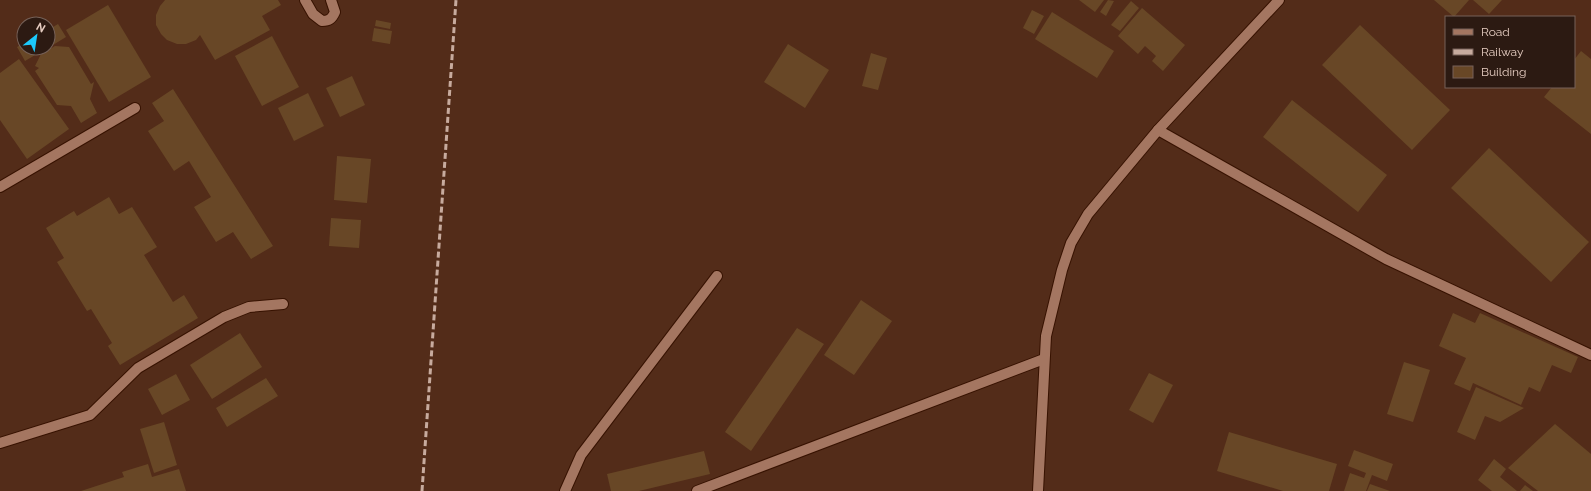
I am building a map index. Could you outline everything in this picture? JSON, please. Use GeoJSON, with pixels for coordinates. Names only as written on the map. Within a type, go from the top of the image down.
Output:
{"type":"FeatureCollection","features":[{"type":"Feature","properties":{"kind":"street"},"geometry":{"type":"LineString","coordinates":[[305,0],[313,14],[322,21],[328,21],[333,17],[335,12],[331,0]]}},
{"type":"Feature","properties":{"kind":"street"},"geometry":{"type":"LineString","coordinates":[[1038,491],[1046,336],[1062,270],[1071,243],[1088,214],[1158,130],[1279,0]]}},
{"type":"Feature","properties":{"kind":"street"},"geometry":{"type":"LineString","coordinates":[[0,187],[135,108]]}},
{"type":"Feature","properties":{"kind":"street"},"geometry":{"type":"LineString","coordinates":[[1158,130],[1386,259],[1591,355]]}},
{"type":"Feature","properties":{"kind":"street"},"geometry":{"type":"LineString","coordinates":[[565,491],[581,455],[717,276]]}},
{"type":"Feature","properties":{"kind":"street"},"geometry":{"type":"LineString","coordinates":[[0,443],[90,415],[138,368],[218,321],[249,307],[282,304]]}},
{"type":"Feature","properties":{"kind":"street"},"geometry":{"type":"LineString","coordinates":[[697,491],[1044,359]]}},
{"type":"Feature","properties":{"kind":"building"},"geometry":{"type":"Polygon","coordinates":[[[165,0],[278,0],[281,5],[262,16],[270,30],[215,60],[200,35],[196,40],[186,44],[177,44],[167,40],[161,34],[156,25],[156,15],[160,6],[165,0]]]}},
{"type":"Feature","properties":{"kind":"building"},"geometry":{"type":"Polygon","coordinates":[[[1079,0],[1104,0],[1095,12],[1079,0]]]}},
{"type":"Feature","properties":{"kind":"building"},"geometry":{"type":"Polygon","coordinates":[[[1108,0],[1114,1],[1106,16],[1100,12],[1108,0]]]}},
{"type":"Feature","properties":{"kind":"building"},"geometry":{"type":"Polygon","coordinates":[[[1434,0],[1469,0],[1455,16],[1453,16],[1434,0]]]}},
{"type":"Feature","properties":{"kind":"building"},"geometry":{"type":"Polygon","coordinates":[[[1473,0],[1502,0],[1489,14],[1473,0]]]}},
{"type":"Feature","properties":{"kind":"building"},"geometry":{"type":"Polygon","coordinates":[[[1131,1],[1139,8],[1120,31],[1111,25],[1131,1]]]}},
{"type":"Feature","properties":{"kind":"building"},"geometry":{"type":"Polygon","coordinates":[[[108,5],[151,77],[109,102],[66,30],[108,5]]]}},
{"type":"Feature","properties":{"kind":"building"},"geometry":{"type":"Polygon","coordinates":[[[1142,8],[1185,45],[1163,71],[1152,61],[1156,56],[1145,46],[1138,54],[1118,36],[1142,8]]]}},
{"type":"Feature","properties":{"kind":"building"},"geometry":{"type":"Polygon","coordinates":[[[1032,10],[1044,16],[1034,34],[1023,28],[1032,10]]]}},
{"type":"Feature","properties":{"kind":"building"},"geometry":{"type":"Polygon","coordinates":[[[1052,12],[1114,51],[1097,78],[1035,39],[1052,12]]]}},
{"type":"Feature","properties":{"kind":"building"},"geometry":{"type":"Polygon","coordinates":[[[376,20],[391,23],[390,29],[375,26],[376,20]]]}},
{"type":"Feature","properties":{"kind":"building"},"geometry":{"type":"Polygon","coordinates":[[[58,24],[66,37],[56,43],[56,25],[58,24]]]}},
{"type":"Feature","properties":{"kind":"building"},"geometry":{"type":"Polygon","coordinates":[[[1360,25],[1450,110],[1412,150],[1322,65],[1360,25]]]}},
{"type":"Feature","properties":{"kind":"building"},"geometry":{"type":"Polygon","coordinates":[[[374,28],[392,31],[390,44],[372,41],[374,28]]]}},
{"type":"Feature","properties":{"kind":"building"},"geometry":{"type":"Polygon","coordinates":[[[272,36],[299,87],[262,106],[235,56],[272,36]]]}},
{"type":"Feature","properties":{"kind":"building"},"geometry":{"type":"Polygon","coordinates":[[[788,44],[829,70],[805,108],[764,82],[788,44]]]}},
{"type":"Feature","properties":{"kind":"building"},"geometry":{"type":"Polygon","coordinates":[[[56,46],[69,47],[91,84],[94,82],[90,99],[97,113],[81,123],[71,106],[57,105],[35,71],[39,68],[35,66],[40,56],[56,56],[56,46]]]}},
{"type":"Feature","properties":{"kind":"building"},"geometry":{"type":"Polygon","coordinates":[[[1581,51],[1591,59],[1591,134],[1544,97],[1551,88],[1575,88],[1575,59],[1581,51]]]}},
{"type":"Feature","properties":{"kind":"building"},"geometry":{"type":"Polygon","coordinates":[[[871,53],[887,58],[878,90],[862,86],[871,53]]]}},
{"type":"Feature","properties":{"kind":"building"},"geometry":{"type":"Polygon","coordinates":[[[22,56],[33,56],[25,61],[22,56]]]}},
{"type":"Feature","properties":{"kind":"building"},"geometry":{"type":"Polygon","coordinates":[[[19,59],[69,129],[27,159],[0,120],[0,73],[19,59]]]}},
{"type":"Feature","properties":{"kind":"building"},"geometry":{"type":"Polygon","coordinates":[[[352,76],[365,105],[340,117],[326,88],[352,76]]]}},
{"type":"Feature","properties":{"kind":"building"},"geometry":{"type":"Polygon","coordinates":[[[173,89],[273,246],[251,259],[233,232],[216,242],[194,207],[211,197],[189,161],[174,171],[148,131],[164,121],[152,103],[173,89]]]}},
{"type":"Feature","properties":{"kind":"building"},"geometry":{"type":"Polygon","coordinates":[[[308,93],[324,126],[294,141],[278,108],[308,93]]]}},
{"type":"Feature","properties":{"kind":"building"},"geometry":{"type":"Polygon","coordinates":[[[1292,100],[1387,175],[1358,212],[1263,137],[1292,100]]]}},
{"type":"Feature","properties":{"kind":"building"},"geometry":{"type":"Polygon","coordinates":[[[1489,148],[1589,242],[1551,282],[1451,188],[1489,148]]]}},
{"type":"Feature","properties":{"kind":"building"},"geometry":{"type":"Polygon","coordinates":[[[337,156],[371,159],[367,203],[334,200],[337,156]]]}},
{"type":"Feature","properties":{"kind":"building"},"geometry":{"type":"Polygon","coordinates":[[[109,197],[119,214],[132,207],[157,247],[144,255],[173,302],[184,295],[198,318],[120,365],[108,346],[112,343],[91,309],[87,311],[57,262],[64,258],[46,228],[74,211],[77,216],[109,197]]]}},
{"type":"Feature","properties":{"kind":"building"},"geometry":{"type":"Polygon","coordinates":[[[331,218],[361,220],[359,248],[329,246],[331,218]]]}},
{"type":"Feature","properties":{"kind":"building"},"geometry":{"type":"Polygon","coordinates":[[[861,300],[892,321],[854,375],[824,355],[861,300]]]}},
{"type":"Feature","properties":{"kind":"building"},"geometry":{"type":"Polygon","coordinates":[[[1453,313],[1475,323],[1480,313],[1578,357],[1571,373],[1552,365],[1540,392],[1529,387],[1521,405],[1473,383],[1470,391],[1454,384],[1466,358],[1439,346],[1453,313]]]}},
{"type":"Feature","properties":{"kind":"building"},"geometry":{"type":"Polygon","coordinates":[[[797,328],[824,344],[751,451],[725,432],[797,328]]]}},
{"type":"Feature","properties":{"kind":"building"},"geometry":{"type":"Polygon","coordinates":[[[240,333],[262,367],[212,399],[190,365],[240,333]]]}},
{"type":"Feature","properties":{"kind":"building"},"geometry":{"type":"Polygon","coordinates":[[[1404,362],[1430,370],[1413,422],[1387,414],[1404,362]]]}},
{"type":"Feature","properties":{"kind":"building"},"geometry":{"type":"Polygon","coordinates":[[[1149,373],[1173,385],[1153,423],[1129,410],[1149,373]]]}},
{"type":"Feature","properties":{"kind":"building"},"geometry":{"type":"Polygon","coordinates":[[[176,374],[190,400],[162,415],[148,389],[176,374]]]}},
{"type":"Feature","properties":{"kind":"building"},"geometry":{"type":"Polygon","coordinates":[[[266,378],[278,396],[227,427],[216,408],[266,378]]]}},
{"type":"Feature","properties":{"kind":"building"},"geometry":{"type":"Polygon","coordinates":[[[1476,387],[1524,408],[1500,422],[1485,416],[1475,440],[1457,432],[1476,387]]]}},
{"type":"Feature","properties":{"kind":"building"},"geometry":{"type":"Polygon","coordinates":[[[164,422],[177,465],[154,473],[140,429],[164,422]]]}},
{"type":"Feature","properties":{"kind":"building"},"geometry":{"type":"Polygon","coordinates":[[[1555,424],[1591,454],[1591,491],[1538,491],[1508,468],[1555,424]]]}},
{"type":"Feature","properties":{"kind":"building"},"geometry":{"type":"Polygon","coordinates":[[[1229,432],[1337,464],[1329,491],[1283,491],[1217,471],[1229,432]]]}},
{"type":"Feature","properties":{"kind":"building"},"geometry":{"type":"Polygon","coordinates":[[[1354,450],[1393,464],[1387,481],[1372,475],[1366,491],[1344,491],[1350,473],[1364,478],[1366,473],[1348,466],[1354,450]]]}},
{"type":"Feature","properties":{"kind":"building"},"geometry":{"type":"Polygon","coordinates":[[[704,451],[710,474],[639,491],[611,491],[607,474],[704,451]]]}},
{"type":"Feature","properties":{"kind":"building"},"geometry":{"type":"Polygon","coordinates":[[[1494,459],[1506,469],[1500,477],[1517,491],[1492,491],[1478,480],[1494,459]]]}},
{"type":"Feature","properties":{"kind":"building"},"geometry":{"type":"Polygon","coordinates":[[[148,464],[152,477],[179,469],[186,491],[81,491],[124,477],[122,472],[148,464]]]}},
{"type":"Feature","properties":{"kind":"building"},"geometry":{"type":"Polygon","coordinates":[[[1370,484],[1390,491],[1367,491],[1370,484]]]}},
{"type":"Feature","properties":{"kind":"building"},"geometry":{"type":"Polygon","coordinates":[[[1525,485],[1533,491],[1520,491],[1525,485]]]}},
{"type":"Feature","properties":{"kind":"railway"},"geometry":{"type":"LineString","coordinates":[[422,491],[456,0]]}}]}
